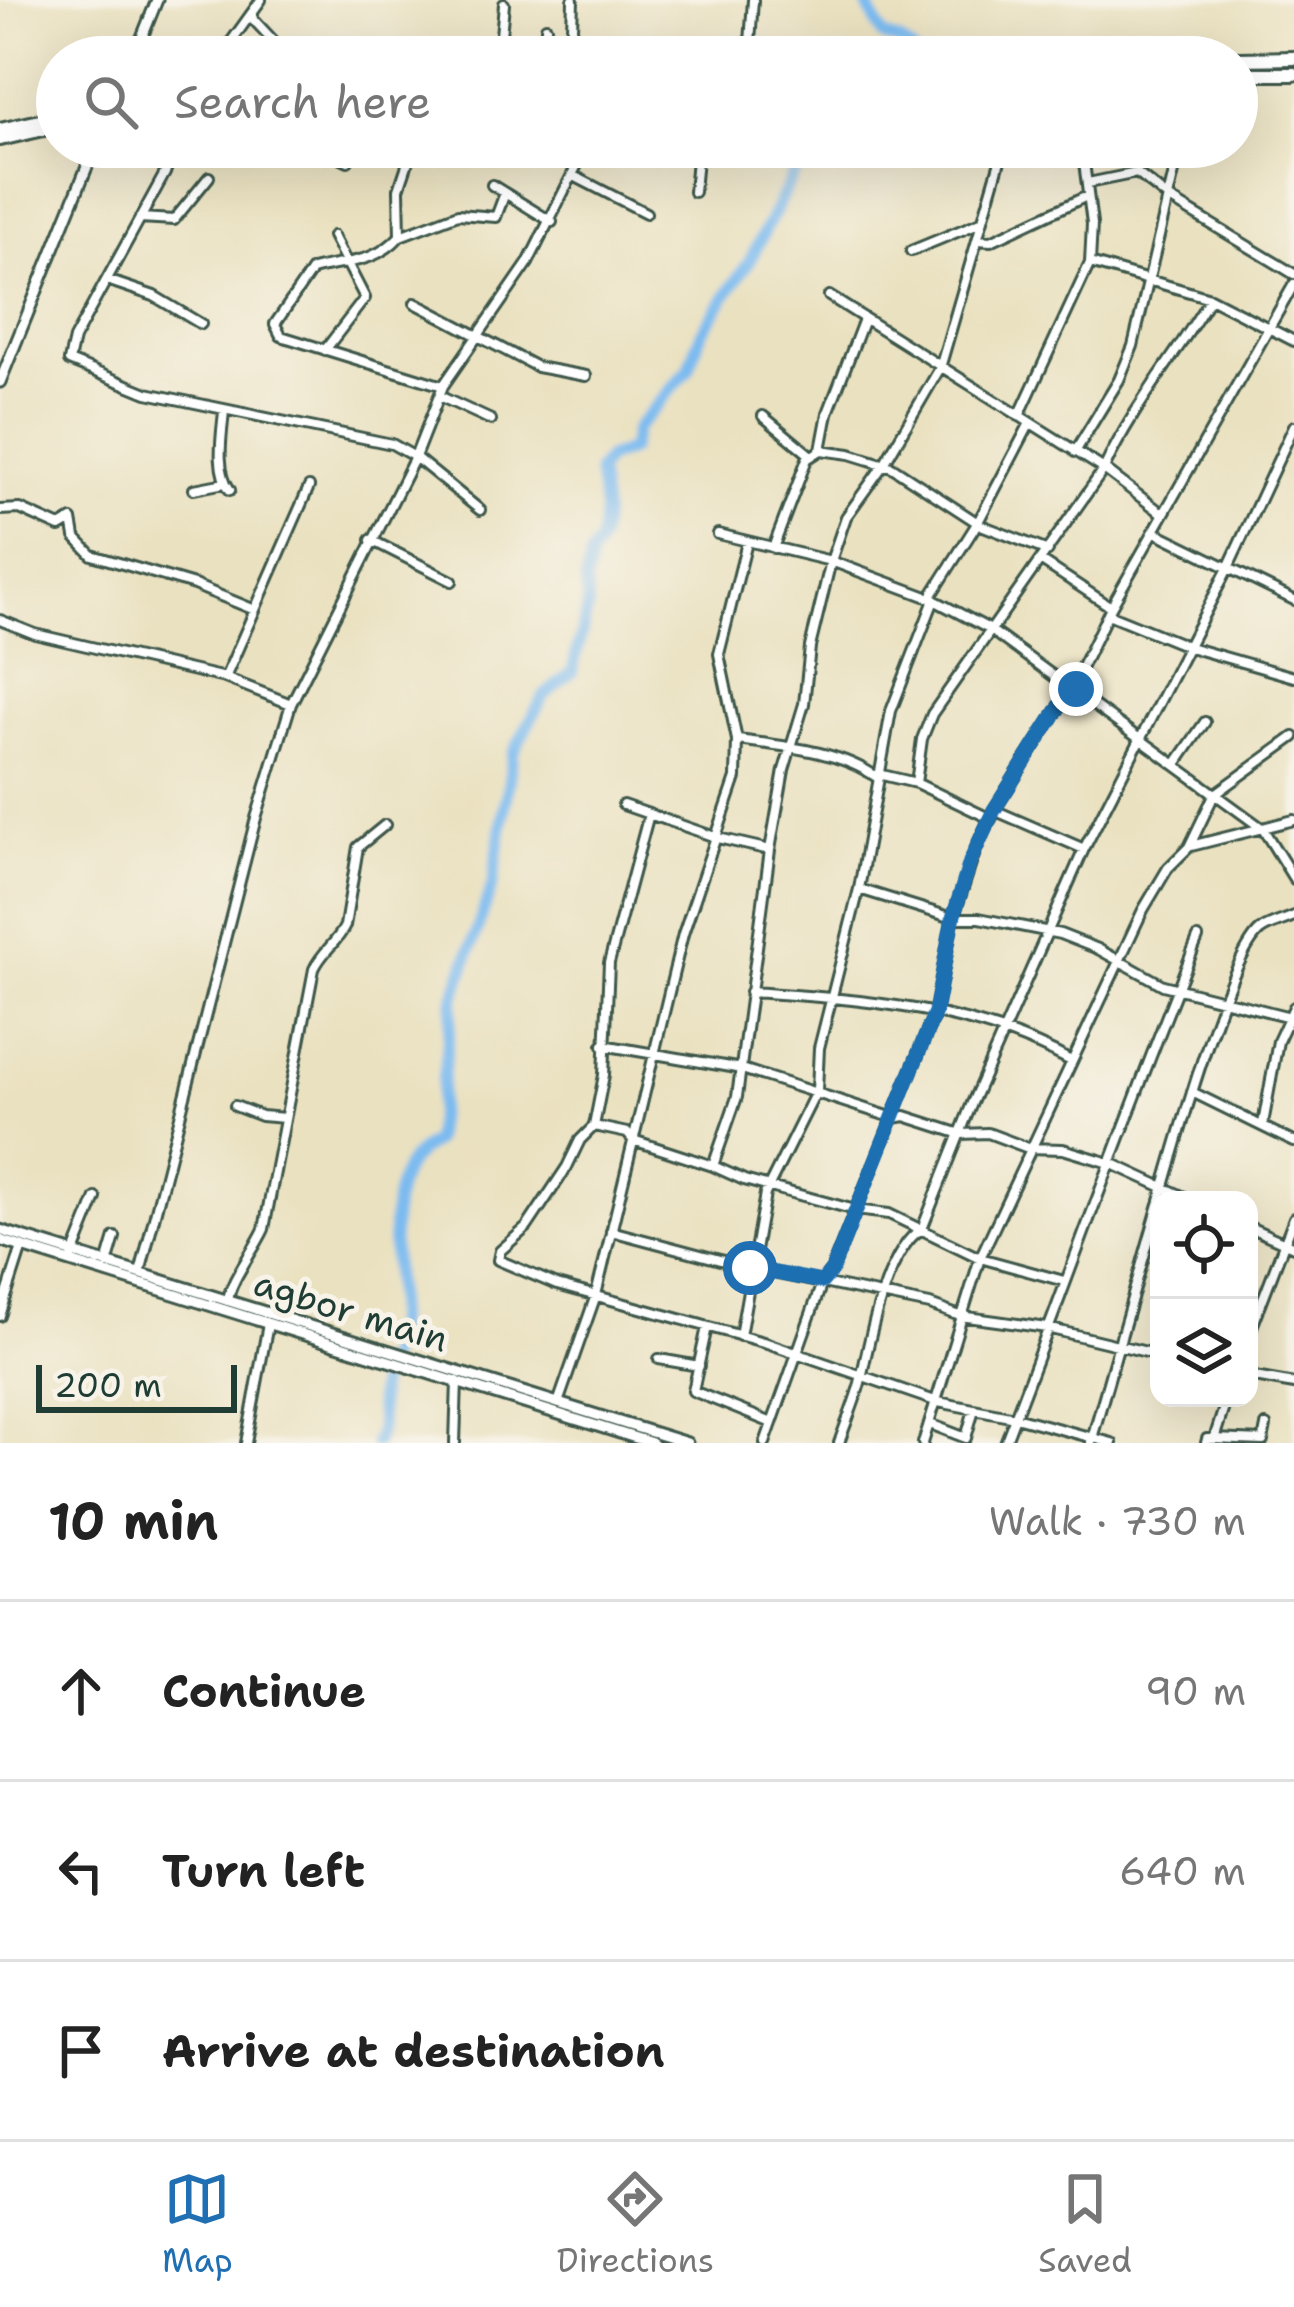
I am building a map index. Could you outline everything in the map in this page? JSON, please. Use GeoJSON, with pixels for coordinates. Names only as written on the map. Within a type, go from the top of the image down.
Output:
{"type":"FeatureCollection","features":[{"type":"Feature","properties":{"kind":"highway"},"geometry":{"type":"LineString","coordinates":[[1258,63],[1294,58]]}},
{"type":"Feature","properties":{"kind":"highway"},"geometry":{"type":"LineString","coordinates":[[1258,69],[1294,74]]}},
{"type":"Feature","properties":{"kind":"highway"},"geometry":{"type":"LineString","coordinates":[[0,135],[36,127]]}},
{"type":"Feature","properties":{"kind":"main road"},"geometry":{"type":"LineString","coordinates":[[142,36],[157,0]]}},
{"type":"Feature","properties":{"kind":"main road"},"geometry":{"type":"LineString","coordinates":[[0,382],[81,168]]}},
{"type":"Feature","properties":{"kind":"main road","name":"agbor main"},"geometry":{"type":"LineString","coordinates":[[0,1230],[268,1324],[529,1399],[652,1443]]}},
{"type":"Feature","properties":{"kind":"main road","name":"agbor main"},"geometry":{"type":"LineString","coordinates":[[0,1240],[140,1273],[368,1351]]}},
{"type":"Feature","properties":{"kind":"main road","name":"agbor main"},"geometry":{"type":"LineString","coordinates":[[395,1359],[687,1443]]}},
{"type":"Feature","properties":{"kind":"street"},"geometry":{"type":"LineString","coordinates":[[236,36],[261,0]]}},
{"type":"Feature","properties":{"kind":"street"},"geometry":{"type":"LineString","coordinates":[[572,36],[573,0]]}},
{"type":"Feature","properties":{"kind":"street"},"geometry":{"type":"LineString","coordinates":[[750,36],[753,0]]}},
{"type":"Feature","properties":{"kind":"street"},"geometry":{"type":"LineString","coordinates":[[501,36],[504,4]]}},
{"type":"Feature","properties":{"kind":"street"},"geometry":{"type":"LineString","coordinates":[[253,14],[267,36]]}},
{"type":"Feature","properties":{"kind":"street"},"geometry":{"type":"LineString","coordinates":[[546,27],[546,36]]}},
{"type":"Feature","properties":{"kind":"street"},"geometry":{"type":"LineString","coordinates":[[164,168],[70,349],[69,361],[147,392],[392,444],[480,510]]}},
{"type":"Feature","properties":{"kind":"street"},"geometry":{"type":"LineString","coordinates":[[400,236],[399,189],[406,168]]}},
{"type":"Feature","properties":{"kind":"street"},"geometry":{"type":"LineString","coordinates":[[140,1273],[256,818],[291,704],[415,457],[441,391],[552,222],[577,168]]}},
{"type":"Feature","properties":{"kind":"street"},"geometry":{"type":"LineString","coordinates":[[694,192],[696,168]]}},
{"type":"Feature","properties":{"kind":"street"},"geometry":{"type":"LineString","coordinates":[[713,1166],[737,1097],[770,850],[831,561],[846,517],[884,464],[940,368],[998,168]]}},
{"type":"Feature","properties":{"kind":"street"},"geometry":{"type":"LineString","coordinates":[[1019,416],[1090,263],[1092,224],[1086,168]]}},
{"type":"Feature","properties":{"kind":"street"},"geometry":{"type":"LineString","coordinates":[[1075,452],[1119,380],[1150,282],[1175,168]]}},
{"type":"Feature","properties":{"kind":"street"},"geometry":{"type":"LineString","coordinates":[[1088,183],[1137,172],[1168,198],[1294,274]]}},
{"type":"Feature","properties":{"kind":"street"},"geometry":{"type":"LineString","coordinates":[[574,176],[646,213]]}},
{"type":"Feature","properties":{"kind":"street"},"geometry":{"type":"LineString","coordinates":[[140,218],[174,220],[209,177]]}},
{"type":"Feature","properties":{"kind":"street"},"geometry":{"type":"LineString","coordinates":[[492,185],[552,222]]}},
{"type":"Feature","properties":{"kind":"street"},"geometry":{"type":"LineString","coordinates":[[491,420],[441,391],[281,336],[276,320],[307,274],[376,257],[400,236],[458,214],[496,217],[505,193]]}},
{"type":"Feature","properties":{"kind":"street"},"geometry":{"type":"LineString","coordinates":[[978,240],[991,241],[1087,196]]}},
{"type":"Feature","properties":{"kind":"street"},"geometry":{"type":"LineString","coordinates":[[911,250],[982,221]]}},
{"type":"Feature","properties":{"kind":"street"},"geometry":{"type":"LineString","coordinates":[[325,350],[365,298],[333,236]]}},
{"type":"Feature","properties":{"kind":"street"},"geometry":{"type":"LineString","coordinates":[[1090,263],[1210,298],[1294,341]]}},
{"type":"Feature","properties":{"kind":"street"},"geometry":{"type":"LineString","coordinates":[[107,280],[154,296],[201,324]]}},
{"type":"Feature","properties":{"kind":"street"},"geometry":{"type":"LineString","coordinates":[[765,1443],[822,1282],[832,1270],[935,1012],[953,918],[970,862],[1294,284]]}},
{"type":"Feature","properties":{"kind":"street"},"geometry":{"type":"LineString","coordinates":[[829,296],[1104,469],[1163,514]]}},
{"type":"Feature","properties":{"kind":"street"},"geometry":{"type":"LineString","coordinates":[[916,783],[922,739],[932,714],[1104,469],[1124,425],[1166,370],[1210,298]]}},
{"type":"Feature","properties":{"kind":"street"},"geometry":{"type":"LineString","coordinates":[[416,303],[537,367],[586,376]]}},
{"type":"Feature","properties":{"kind":"street"},"geometry":{"type":"LineString","coordinates":[[821,450],[828,413],[864,319]]}},
{"type":"Feature","properties":{"kind":"street"},"geometry":{"type":"LineString","coordinates":[[194,489],[227,486],[221,447],[224,411]]}},
{"type":"Feature","properties":{"kind":"street"},"geometry":{"type":"LineString","coordinates":[[763,416],[810,455]]}},
{"type":"Feature","properties":{"kind":"street"},"geometry":{"type":"LineString","coordinates":[[740,1336],[770,1186],[817,1090],[819,1048],[860,889],[891,711],[932,599],[1030,423]]}},
{"type":"Feature","properties":{"kind":"street"},"geometry":{"type":"LineString","coordinates":[[839,1443],[882,1296],[908,1239],[922,1229],[1084,849],[1228,570],[1294,426]]}},
{"type":"Feature","properties":{"kind":"street"},"geometry":{"type":"LineString","coordinates":[[773,548],[810,455],[821,450],[884,464],[978,522],[1048,551]]}},
{"type":"Feature","properties":{"kind":"street"},"geometry":{"type":"LineString","coordinates":[[225,678],[309,488]]}},
{"type":"Feature","properties":{"kind":"street"},"geometry":{"type":"LineString","coordinates":[[0,509],[20,509],[60,527],[72,520],[75,537],[92,555],[194,585],[255,610]]}},
{"type":"Feature","properties":{"kind":"street"},"geometry":{"type":"LineString","coordinates":[[1155,532],[1291,599],[1294,588]]}},
{"type":"Feature","properties":{"kind":"street"},"geometry":{"type":"LineString","coordinates":[[718,534],[831,561],[932,599],[989,629],[1263,829],[1294,879]]}},
{"type":"Feature","properties":{"kind":"street"},"geometry":{"type":"LineString","coordinates":[[371,540],[452,581]]}},
{"type":"Feature","properties":{"kind":"street"},"geometry":{"type":"LineString","coordinates":[[558,1403],[596,1295],[683,934],[736,778],[737,740],[719,654],[747,542]]}},
{"type":"Feature","properties":{"kind":"street"},"geometry":{"type":"LineString","coordinates":[[1040,560],[1110,611],[1189,647],[1294,677]]}},
{"type":"Feature","properties":{"kind":"street"},"geometry":{"type":"LineString","coordinates":[[0,620],[35,634],[225,678],[291,704]]}},
{"type":"Feature","properties":{"kind":"street"},"geometry":{"type":"LineString","coordinates":[[1176,764],[1205,722]]}},
{"type":"Feature","properties":{"kind":"street"},"geometry":{"type":"LineString","coordinates":[[923,1443],[980,1258],[1028,1148],[1160,882],[1190,847],[1214,796],[1294,737]]}},
{"type":"Feature","properties":{"kind":"street"},"geometry":{"type":"LineString","coordinates":[[737,740],[791,747],[916,783],[1084,849]]}},
{"type":"Feature","properties":{"kind":"street"},"geometry":{"type":"LineString","coordinates":[[623,805],[718,838],[770,850]]}},
{"type":"Feature","properties":{"kind":"street"},"geometry":{"type":"LineString","coordinates":[[649,814],[609,963],[604,1075],[594,1126],[527,1227],[497,1256],[531,1276],[740,1336],[938,1402],[1112,1443]]}},
{"type":"Feature","properties":{"kind":"street"},"geometry":{"type":"LineString","coordinates":[[1190,847],[1294,820]]}},
{"type":"Feature","properties":{"kind":"street"},"geometry":{"type":"LineString","coordinates":[[228,1301],[229,1286],[250,1261],[264,1229],[314,969],[323,950],[345,926],[358,848],[385,825]]}},
{"type":"Feature","properties":{"kind":"street"},"geometry":{"type":"LineString","coordinates":[[860,889],[953,918],[979,918],[1046,932],[1098,949],[1163,985],[1292,1014],[1278,1041],[1263,1124]]}},
{"type":"Feature","properties":{"kind":"street"},"geometry":{"type":"LineString","coordinates":[[1163,1191],[1192,1091],[1239,963],[1259,931],[1294,916]]}},
{"type":"Feature","properties":{"kind":"street"},"geometry":{"type":"LineString","coordinates":[[1005,1443],[1198,938]]}},
{"type":"Feature","properties":{"kind":"street"},"geometry":{"type":"LineString","coordinates":[[750,992],[830,997],[935,1012],[1004,1030],[1071,1061]]}},
{"type":"Feature","properties":{"kind":"street"},"geometry":{"type":"LineString","coordinates":[[603,1045],[742,1070],[961,1135],[988,1133],[1028,1148],[1063,1149],[1113,1164],[1174,1191]]}},
{"type":"Feature","properties":{"kind":"street"},"geometry":{"type":"LineString","coordinates":[[1192,1091],[1294,1142]]}},
{"type":"Feature","properties":{"kind":"street"},"geometry":{"type":"LineString","coordinates":[[235,1106],[261,1116],[285,1118]]}},
{"type":"Feature","properties":{"kind":"street"},"geometry":{"type":"LineString","coordinates":[[594,1126],[627,1133],[633,1140],[744,1180],[855,1210],[889,1214],[980,1258],[1064,1282]]}},
{"type":"Feature","properties":{"kind":"street"},"geometry":{"type":"LineString","coordinates":[[72,1258],[96,1198]]}},
{"type":"Feature","properties":{"kind":"street"},"geometry":{"type":"LineString","coordinates":[[1258,1311],[1294,1218]]}},
{"type":"Feature","properties":{"kind":"street"},"geometry":{"type":"LineString","coordinates":[[611,1231],[960,1316],[1047,1328],[1150,1352]]}},
{"type":"Feature","properties":{"kind":"street"},"geometry":{"type":"LineString","coordinates":[[1258,1231],[1294,1247]]}},
{"type":"Feature","properties":{"kind":"street"},"geometry":{"type":"LineString","coordinates":[[107,1264],[115,1237]]}},
{"type":"Feature","properties":{"kind":"street"},"geometry":{"type":"LineString","coordinates":[[1091,1441],[1150,1237]]}},
{"type":"Feature","properties":{"kind":"street"},"geometry":{"type":"LineString","coordinates":[[0,1316],[22,1247]]}},
{"type":"Feature","properties":{"kind":"street"},"geometry":{"type":"LineString","coordinates":[[246,1443],[268,1324]]}},
{"type":"Feature","properties":{"kind":"street"},"geometry":{"type":"LineString","coordinates":[[707,1327],[693,1391],[772,1423]]}},
{"type":"Feature","properties":{"kind":"street"},"geometry":{"type":"LineString","coordinates":[[659,1359],[699,1366]]}},
{"type":"Feature","properties":{"kind":"street"},"geometry":{"type":"LineString","coordinates":[[1258,1378],[1294,1384]]}},
{"type":"Feature","properties":{"kind":"street"},"geometry":{"type":"LineString","coordinates":[[455,1443],[458,1380]]}},
{"type":"Feature","properties":{"kind":"street"},"geometry":{"type":"LineString","coordinates":[[1223,1407],[1210,1441],[1263,1442],[1266,1426]]}},
{"type":"Feature","properties":{"kind":"street"},"geometry":{"type":"LineString","coordinates":[[930,1424],[966,1438],[974,1409]]}},
{"type":"Feature","properties":{"kind":"waterway"},"geometry":{"type":"LineString","coordinates":[[865,0],[883,36]]}},
{"type":"Feature","properties":{"kind":"waterway"},"geometry":{"type":"LineString","coordinates":[[375,1443],[379,1388],[396,1310],[395,1201],[414,1157],[434,1142],[454,998],[493,883],[513,753],[543,697],[572,672],[588,607],[590,557],[600,540],[604,512],[598,471],[608,458],[630,450],[636,429],[689,369],[701,333],[750,260],[800,168]]}},
{"type":"Feature","properties":{"kind":"route"},"geometry":{"type":"LineString","coordinates":[[750,1268],[822,1282],[832,1270],[935,1012],[953,918],[970,862],[994,810],[1072,687],[1076,689]]}}]}
